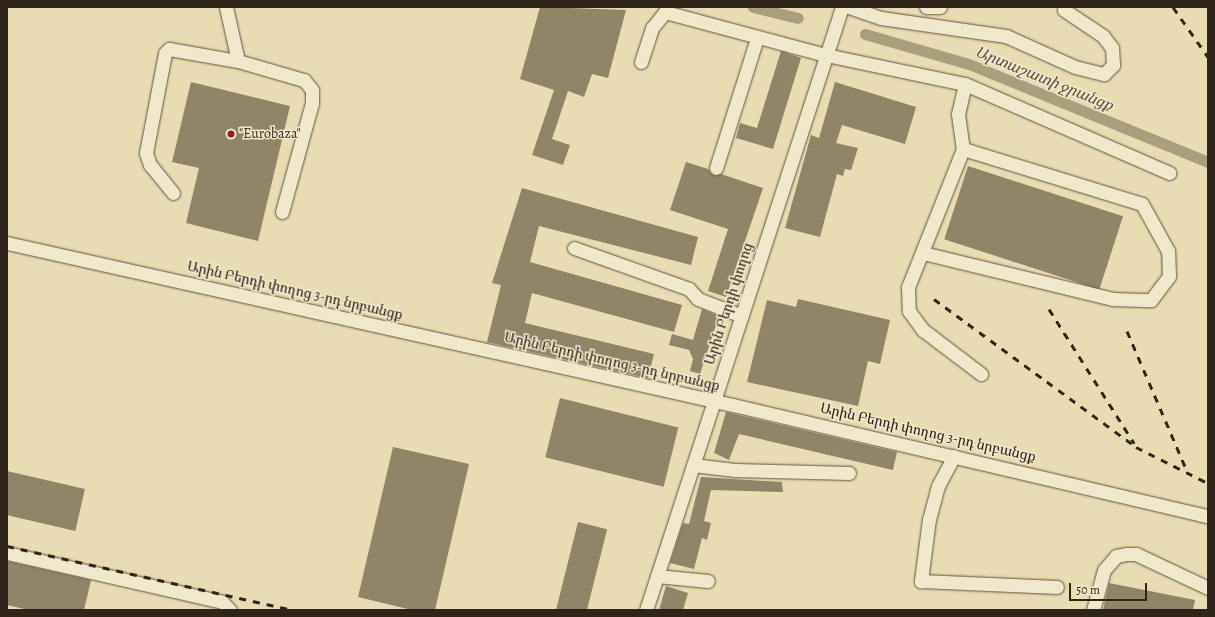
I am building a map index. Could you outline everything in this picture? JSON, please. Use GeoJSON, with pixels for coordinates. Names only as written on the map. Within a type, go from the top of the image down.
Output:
{"type":"FeatureCollection","features":[{"type":"Feature","properties":{"kind":"street"},"geometry":{"type":"LineString","coordinates":[[226,7],[238,61]]}},
{"type":"Feature","properties":{"kind":"street","name":"Արին Բերդի փողոց"},"geometry":{"type":"LineString","coordinates":[[646,610],[842,7]]}},
{"type":"Feature","properties":{"kind":"street"},"geometry":{"type":"LineString","coordinates":[[849,7],[881,18],[1006,36],[1075,67],[1104,74],[1113,65],[1112,48],[1103,36],[1064,10]]}},
{"type":"Feature","properties":{"kind":"street"},"geometry":{"type":"LineString","coordinates":[[926,7],[940,7]]}},
{"type":"Feature","properties":{"kind":"street"},"geometry":{"type":"LineString","coordinates":[[641,62],[652,28],[665,12],[757,38],[826,55],[965,84],[1170,173]]}},
{"type":"Feature","properties":{"kind":"street"},"geometry":{"type":"LineString","coordinates":[[716,168],[757,38]]}},
{"type":"Feature","properties":{"kind":"street"},"geometry":{"type":"LineString","coordinates":[[173,193],[150,165],[146,153],[165,53],[169,49],[238,61],[304,80],[312,90],[312,103],[282,212]]}},
{"type":"Feature","properties":{"kind":"street"},"geometry":{"type":"LineString","coordinates":[[965,84],[958,114],[963,149],[908,288],[909,311],[923,330],[982,374]]}},
{"type":"Feature","properties":{"kind":"street"},"geometry":{"type":"LineString","coordinates":[[923,253],[1113,300],[1151,300],[1169,276],[1168,251],[1142,204],[963,149]]}},
{"type":"Feature","properties":{"kind":"street","name":"Արին Բերդի փողոց 3-րդ նրբանցք"},"geometry":{"type":"LineString","coordinates":[[7,243],[714,401],[1208,516]]}},
{"type":"Feature","properties":{"kind":"street"},"geometry":{"type":"LineString","coordinates":[[574,248],[689,289],[698,299],[742,316]]}},
{"type":"Feature","properties":{"kind":"street"},"geometry":{"type":"LineString","coordinates":[[954,456],[938,486],[931,512],[921,581],[1057,587]]}},
{"type":"Feature","properties":{"kind":"street"},"geometry":{"type":"LineString","coordinates":[[693,465],[735,470],[849,473]]}},
{"type":"Feature","properties":{"kind":"street"},"geometry":{"type":"LineString","coordinates":[[7,553],[222,602],[230,610]]}},
{"type":"Feature","properties":{"kind":"street"},"geometry":{"type":"LineString","coordinates":[[1093,610],[1104,570],[1116,556],[1126,554],[1136,554],[1208,588]]}},
{"type":"Feature","properties":{"kind":"street"},"geometry":{"type":"LineString","coordinates":[[657,576],[708,581]]}},
{"type":"Feature","properties":{"kind":"building"},"geometry":{"type":"Polygon","coordinates":[[[540,7],[626,10],[608,78],[592,74],[584,97],[568,91],[552,139],[570,145],[563,165],[532,155],[554,90],[520,79],[540,7]]]}},
{"type":"Feature","properties":{"kind":"building"},"geometry":{"type":"Polygon","coordinates":[[[781,51],[801,58],[773,149],[736,138],[740,123],[757,128],[781,51]]]}},
{"type":"Feature","properties":{"kind":"building","name":"\"Eurobaza\""},"geometry":{"type":"Polygon","coordinates":[[[191,82],[290,106],[258,241],[186,223],[199,168],[172,162],[191,82]]]}},
{"type":"Feature","properties":{"kind":"building"},"geometry":{"type":"Polygon","coordinates":[[[835,82],[916,107],[905,144],[842,125],[836,143],[858,148],[851,170],[845,169],[843,176],[837,174],[820,237],[785,228],[811,135],[819,138],[835,82]]]}},
{"type":"Feature","properties":{"kind":"building"},"geometry":{"type":"Polygon","coordinates":[[[686,162],[708,169],[713,175],[721,174],[763,188],[726,297],[708,291],[728,229],[670,210],[686,162]]]}},
{"type":"Feature","properties":{"kind":"building"},"geometry":{"type":"Polygon","coordinates":[[[968,166],[1123,216],[1099,290],[944,239],[968,166]]]}},
{"type":"Feature","properties":{"kind":"building"},"geometry":{"type":"Polygon","coordinates":[[[522,188],[698,237],[691,265],[539,226],[530,262],[682,305],[674,332],[532,293],[525,323],[654,354],[648,378],[487,342],[501,285],[492,283],[522,188]]]}},
{"type":"Feature","properties":{"kind":"building"},"geometry":{"type":"Polygon","coordinates":[[[798,299],[890,320],[880,364],[868,361],[858,406],[747,382],[767,300],[796,307],[798,299]]]}},
{"type":"Feature","properties":{"kind":"building"},"geometry":{"type":"Polygon","coordinates":[[[702,309],[719,316],[700,374],[690,371],[693,359],[689,350],[669,345],[672,334],[693,340],[702,309]]]}},
{"type":"Feature","properties":{"kind":"building"},"geometry":{"type":"Polygon","coordinates":[[[560,398],[678,428],[664,487],[545,457],[560,398]]]}},
{"type":"Feature","properties":{"kind":"building"},"geometry":{"type":"Polygon","coordinates":[[[726,412],[897,452],[893,470],[739,434],[729,460],[714,453],[726,412]]]}},
{"type":"Feature","properties":{"kind":"building"},"geometry":{"type":"Polygon","coordinates":[[[393,447],[469,464],[435,610],[412,610],[358,597],[393,447]]]}},
{"type":"Feature","properties":{"kind":"building"},"geometry":{"type":"Polygon","coordinates":[[[7,471],[85,489],[75,531],[7,515],[7,471]]]}},
{"type":"Feature","properties":{"kind":"building"},"geometry":{"type":"Polygon","coordinates":[[[701,477],[782,482],[783,492],[711,490],[704,521],[711,523],[707,540],[702,538],[694,569],[670,563],[683,523],[689,524],[701,477]]]}},
{"type":"Feature","properties":{"kind":"building"},"geometry":{"type":"Polygon","coordinates":[[[578,522],[607,529],[587,610],[556,609],[578,522]]]}},
{"type":"Feature","properties":{"kind":"building"},"geometry":{"type":"Polygon","coordinates":[[[7,561],[91,580],[84,610],[29,610],[7,605],[7,561]]]}},
{"type":"Feature","properties":{"kind":"building"},"geometry":{"type":"Polygon","coordinates":[[[1109,583],[1195,600],[1193,610],[1103,610],[1109,583]]]}},
{"type":"Feature","properties":{"kind":"building"},"geometry":{"type":"Polygon","coordinates":[[[666,586],[688,593],[683,610],[659,610],[666,586]]]}},
{"type":"Feature","properties":{"kind":"waterway","name":"Արտաշատի ջրանցք"},"geometry":{"type":"LineString","coordinates":[[753,7],[798,18]]}},
{"type":"Feature","properties":{"kind":"waterway","name":"Արտաշատի ջրանցք"},"geometry":{"type":"LineString","coordinates":[[865,34],[969,64],[1208,162]]}},
{"type":"Feature","properties":{"kind":"railway"},"geometry":{"type":"LineString","coordinates":[[1173,7],[1208,57]]}},
{"type":"Feature","properties":{"kind":"railway"},"geometry":{"type":"LineString","coordinates":[[934,299],[1136,447],[1208,483]]}},
{"type":"Feature","properties":{"kind":"railway"},"geometry":{"type":"LineString","coordinates":[[1049,309],[1134,443]]}},
{"type":"Feature","properties":{"kind":"railway"},"geometry":{"type":"LineString","coordinates":[[1127,331],[1188,473]]}},
{"type":"Feature","properties":{"kind":"railway"},"geometry":{"type":"LineString","coordinates":[[7,546],[293,610]]}},
{"type":"Feature","properties":{"kind":"place","name":"\"Eurobaza\""},"geometry":{"type":"Point","coordinates":[231,134]}}]}
